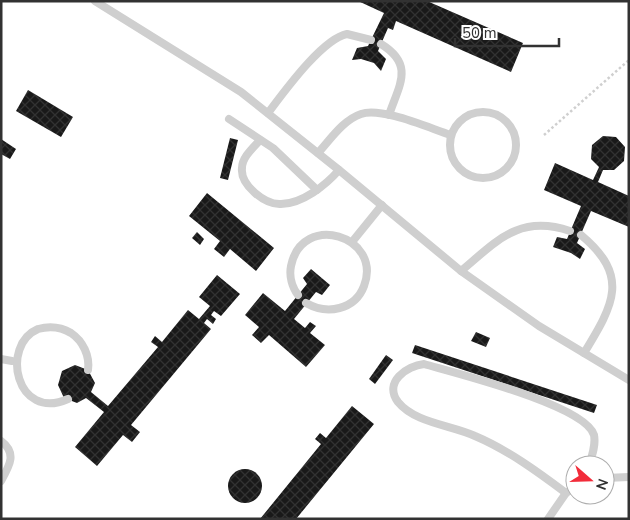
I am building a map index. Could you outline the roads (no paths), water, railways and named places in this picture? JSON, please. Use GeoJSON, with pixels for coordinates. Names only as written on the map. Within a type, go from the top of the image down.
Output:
{"type":"FeatureCollection","features":[{"type":"Feature","properties":{"kind":"lane"},"geometry":{"type":"LineString","coordinates":[[95,1],[241,92],[382,205],[460,271],[531,321],[629,380]]}},
{"type":"Feature","properties":{"kind":"lane"},"geometry":{"type":"LineString","coordinates":[[268,113],[311,61],[332,41],[347,34],[371,40]]}},
{"type":"Feature","properties":{"kind":"lane"},"geometry":{"type":"LineString","coordinates":[[381,44],[396,54],[402,68],[401,81],[389,116]]}},
{"type":"Feature","properties":{"kind":"lane"},"geometry":{"type":"LineString","coordinates":[[484,111],[492,113],[507,122],[512,129],[515,137],[514,154],[511,162],[498,174],[482,178],[473,177],[465,173],[453,161],[450,153],[451,135],[454,127],[467,115],[484,111]]}},
{"type":"Feature","properties":{"kind":"lane"},"geometry":{"type":"LineString","coordinates":[[318,153],[339,129],[361,114],[372,112],[451,135]]}},
{"type":"Feature","properties":{"kind":"lane"},"geometry":{"type":"LineString","coordinates":[[229,119],[273,148],[317,190]]}},
{"type":"Feature","properties":{"kind":"lane"},"geometry":{"type":"LineString","coordinates":[[260,140],[250,151],[242,168],[243,178],[261,198],[271,203],[292,202],[317,190],[339,170]]}},
{"type":"Feature","properties":{"kind":"lane"},"geometry":{"type":"LineString","coordinates":[[352,242],[382,205]]}},
{"type":"Feature","properties":{"kind":"lane"},"geometry":{"type":"LineString","coordinates":[[460,271],[502,236],[516,229],[545,225],[570,231]]}},
{"type":"Feature","properties":{"kind":"lane"},"geometry":{"type":"LineString","coordinates":[[298,295],[291,282],[290,270],[293,258],[299,248],[308,240],[319,235],[342,236],[352,242],[360,251],[365,262],[364,286],[358,296],[349,304],[338,309],[326,310],[306,304]]}},
{"type":"Feature","properties":{"kind":"lane"},"geometry":{"type":"LineString","coordinates":[[581,235],[600,250],[610,261],[616,272],[618,284],[611,309],[584,353]]}},
{"type":"Feature","properties":{"kind":"lane"},"geometry":{"type":"LineString","coordinates":[[68,399],[52,404],[43,403],[26,395],[14,380],[12,361],[19,343],[34,331],[52,327],[70,333],[78,339],[87,356],[88,370]]}},
{"type":"Feature","properties":{"kind":"lane"},"geometry":{"type":"LineString","coordinates":[[1,358],[12,361]]}},
{"type":"Feature","properties":{"kind":"lane"},"geometry":{"type":"LineString","coordinates":[[565,492],[533,468],[474,435],[427,420],[399,403],[394,394],[394,384],[402,372],[412,365],[424,364],[525,395],[576,416],[587,425],[594,435],[592,455]]}},
{"type":"Feature","properties":{"kind":"lane"},"geometry":{"type":"LineString","coordinates":[[1,441],[8,446],[12,456],[10,465],[1,480]]}},
{"type":"Feature","properties":{"kind":"lane"},"geometry":{"type":"LineString","coordinates":[[615,478],[629,477]]}},
{"type":"Feature","properties":{"kind":"lane"},"geometry":{"type":"LineString","coordinates":[[548,519],[565,494]]}}]}
